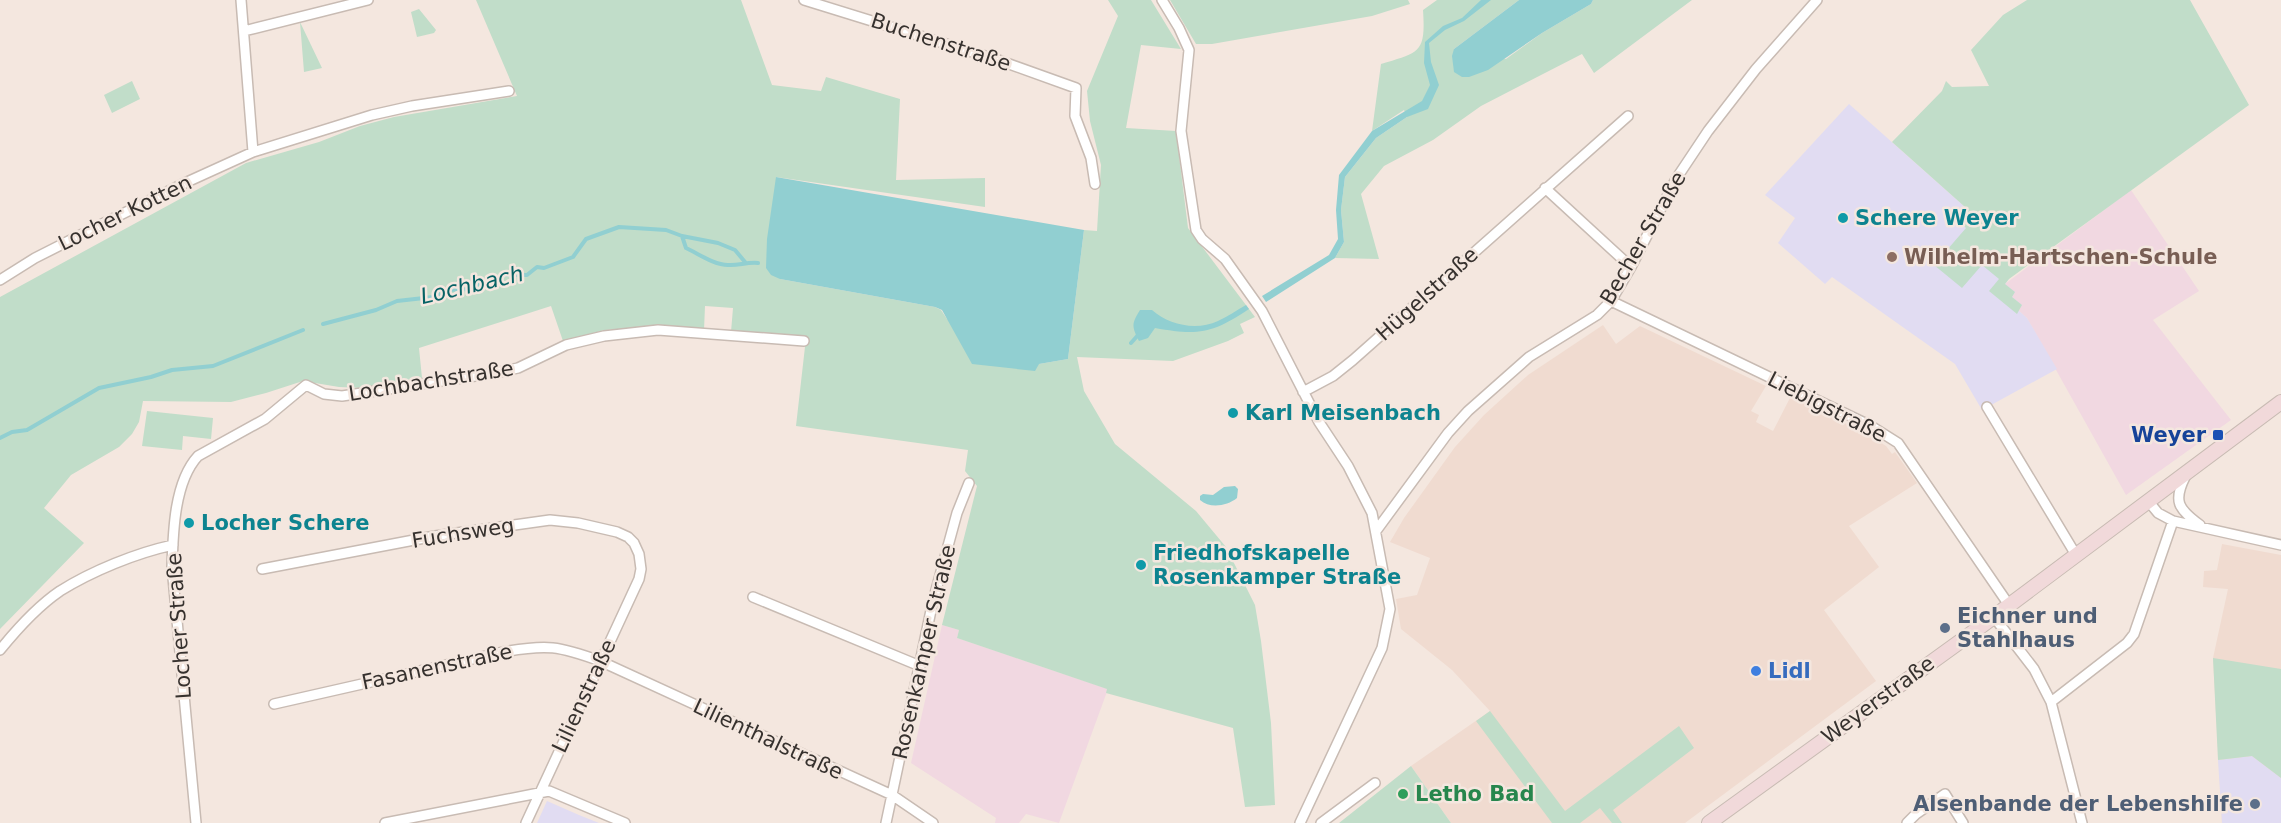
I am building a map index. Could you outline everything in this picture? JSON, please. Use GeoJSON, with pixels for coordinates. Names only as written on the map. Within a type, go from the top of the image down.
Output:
{"type":"FeatureCollection","features":[{"type":"Feature","properties":{"kind":"main road","name":"Weyerstraße"},"geometry":{"type":"LineString","coordinates":[[1709,823],[1994,617],[2281,402]]}},
{"type":"Feature","properties":{"kind":"street"},"geometry":{"type":"LineString","coordinates":[[241,0],[254,153]]}},
{"type":"Feature","properties":{"kind":"street"},"geometry":{"type":"LineString","coordinates":[[244,32],[368,0]]}},
{"type":"Feature","properties":{"kind":"street","name":"Buchenstraße"},"geometry":{"type":"LineString","coordinates":[[804,0],[998,60],[1076,88],[1075,116],[1091,158],[1095,184]]}},
{"type":"Feature","properties":{"kind":"street"},"geometry":{"type":"LineString","coordinates":[[1162,0],[1189,50],[1181,131],[1196,230],[1202,239],[1225,259],[1262,311],[1318,422],[1348,466],[1364,495],[1372,513],[1389,598],[1388,624],[1382,648],[1300,823]]}},
{"type":"Feature","properties":{"kind":"street","name":"Becher Straße"},"geometry":{"type":"LineString","coordinates":[[1376,531],[1448,433],[1468,411],[1529,357],[1597,315],[1611,301],[1676,179],[1708,131],[1756,69],[1817,0]]}},
{"type":"Feature","properties":{"kind":"street","name":"Locher Kotten"},"geometry":{"type":"LineString","coordinates":[[0,280],[35,258],[106,222],[187,182],[254,153],[372,115],[412,106],[509,91]]}},
{"type":"Feature","properties":{"kind":"street","name":"Hügelstraße"},"geometry":{"type":"LineString","coordinates":[[1303,392],[1333,376],[1353,360],[1628,117]]}},
{"type":"Feature","properties":{"kind":"street"},"geometry":{"type":"LineString","coordinates":[[1545,188],[1630,267]]}},
{"type":"Feature","properties":{"kind":"street","name":"Liebigstraße"},"geometry":{"type":"LineString","coordinates":[[1611,301],[1871,426],[1898,443],[2009,604]]}},
{"type":"Feature","properties":{"kind":"street","name":"Lochbachstraße"},"geometry":{"type":"LineString","coordinates":[[306,385],[331,396],[364,394],[502,372],[518,368],[566,345],[604,336],[658,330],[804,341]]}},
{"type":"Feature","properties":{"kind":"street","name":"Locher Straße"},"geometry":{"type":"LineString","coordinates":[[196,823],[172,567],[181,485],[189,465],[210,448],[265,418],[306,385]]}},
{"type":"Feature","properties":{"kind":"street"},"geometry":{"type":"LineString","coordinates":[[1988,407],[2076,555]]}},
{"type":"Feature","properties":{"kind":"street"},"geometry":{"type":"LineString","coordinates":[[2186,474],[2178,493],[2179,502],[2186,514],[2201,526]]}},
{"type":"Feature","properties":{"kind":"street","name":"Rosenkamper Straße"},"geometry":{"type":"LineString","coordinates":[[886,823],[933,601],[957,513],[969,483]]}},
{"type":"Feature","properties":{"kind":"street"},"geometry":{"type":"LineString","coordinates":[[2149,502],[2158,513],[2173,521],[2281,545]]}},
{"type":"Feature","properties":{"kind":"street","name":"Fuchsweg"},"geometry":{"type":"LineString","coordinates":[[262,569],[435,536],[550,520],[578,523],[617,532],[628,537],[637,548],[641,569]]}},
{"type":"Feature","properties":{"kind":"street"},"geometry":{"type":"LineString","coordinates":[[2051,702],[2127,643],[2134,634],[2173,521]]}},
{"type":"Feature","properties":{"kind":"street"},"geometry":{"type":"LineString","coordinates":[[0,650],[59,592],[82,578],[150,550],[173,546]]}},
{"type":"Feature","properties":{"kind":"street","name":"Lilienstraße"},"geometry":{"type":"LineString","coordinates":[[526,823],[639,579],[641,569]]}},
{"type":"Feature","properties":{"kind":"street"},"geometry":{"type":"LineString","coordinates":[[753,597],[920,666]]}},
{"type":"Feature","properties":{"kind":"street"},"geometry":{"type":"LineString","coordinates":[[1994,617],[2034,669],[2051,702],[2082,823]]}},
{"type":"Feature","properties":{"kind":"street","name":"Fasanenstraße"},"geometry":{"type":"LineString","coordinates":[[274,704],[534,646],[555,647],[600,661]]}},
{"type":"Feature","properties":{"kind":"street","name":"Lilienthalstraße"},"geometry":{"type":"LineString","coordinates":[[600,661],[892,795],[933,823]]}},
{"type":"Feature","properties":{"kind":"street"},"geometry":{"type":"LineString","coordinates":[[1321,823],[1375,783]]}},
{"type":"Feature","properties":{"kind":"street"},"geometry":{"type":"LineString","coordinates":[[385,823],[540,792],[554,792],[625,823]]}},
{"type":"Feature","properties":{"kind":"street"},"geometry":{"type":"LineString","coordinates":[[1907,823],[1945,794],[1963,823]]}},
{"type":"Feature","properties":{"kind":"shaded area","name":"Wilhelm-Hartschen-Schule"},"geometry":{"type":"Polygon","coordinates":[[[1849,104],[1965,207],[1956,218],[1994,251],[2009,279],[2005,284],[2015,292],[2012,297],[2022,305],[2018,310],[2027,318],[2057,369],[1982,410],[1955,364],[1832,277],[1825,284],[1778,243],[1795,218],[1765,195],[1849,104]]]}},
{"type":"Feature","properties":{"kind":"shaded area"},"geometry":{"type":"Polygon","coordinates":[[[2131,190],[2199,291],[2153,320],[2231,420],[2126,495],[2027,318],[2018,310],[2005,284],[2131,190]]]}},
{"type":"Feature","properties":{"kind":"shaded area"},"geometry":{"type":"Polygon","coordinates":[[[1603,325],[1616,344],[1640,326],[1766,386],[1751,411],[1759,415],[1756,422],[1773,431],[1791,396],[1869,435],[1886,446],[1892,454],[1895,452],[1917,483],[1849,526],[1879,567],[1824,610],[1876,681],[1685,823],[1451,823],[1411,766],[1490,711],[1452,670],[1401,629],[1396,599],[1417,595],[1430,558],[1390,542],[1404,518],[1455,447],[1484,415],[1528,375],[1603,325]]]}},
{"type":"Feature","properties":{"kind":"shaded area"},"geometry":{"type":"Polygon","coordinates":[[[2222,544],[2281,555],[2281,823],[2222,823],[2213,658],[2228,589],[2203,587],[2204,571],[2217,570],[2222,544]]]}},
{"type":"Feature","properties":{"kind":"shaded area"},"geometry":{"type":"Polygon","coordinates":[[[942,625],[959,630],[957,638],[1108,689],[1059,823],[1026,814],[1019,823],[995,823],[996,818],[911,763],[942,625]]]}},
{"type":"Feature","properties":{"kind":"shaded area"},"geometry":{"type":"Polygon","coordinates":[[[2252,756],[2281,778],[2281,823],[2222,823],[2218,760],[2252,756]]]}},
{"type":"Feature","properties":{"kind":"shaded area"},"geometry":{"type":"Polygon","coordinates":[[[547,801],[579,815],[599,823],[537,823],[547,801]]]}},
{"type":"Feature","properties":{"kind":"green space"},"geometry":{"type":"Polygon","coordinates":[[[476,0],[741,0],[772,85],[821,91],[826,77],[900,99],[896,180],[985,178],[985,207],[776,177],[780,279],[935,307],[941,310],[947,319],[1039,364],[1068,359],[1084,230],[1097,231],[1101,165],[1090,121],[1087,91],[1118,16],[1108,0],[1151,0],[1181,49],[1141,45],[1126,128],[1176,131],[1188,228],[1255,317],[1240,324],[1244,333],[1173,361],[1077,357],[1084,391],[1115,444],[1196,511],[1226,547],[1255,605],[1271,723],[1275,805],[1245,807],[1233,728],[1106,693],[1107,689],[957,638],[959,630],[942,625],[977,486],[965,471],[968,450],[796,426],[806,338],[731,332],[733,308],[705,306],[704,330],[656,327],[605,330],[563,341],[551,306],[419,348],[422,378],[363,388],[303,381],[231,402],[143,401],[139,422],[132,434],[119,447],[71,475],[44,508],[84,543],[0,629],[0,297],[246,163],[394,117],[517,96],[476,0]]]}},
{"type":"Feature","properties":{"kind":"green space"},"geometry":{"type":"Polygon","coordinates":[[[1170,0],[1408,0],[1410,4],[1372,16],[1212,44],[1196,44],[1170,0]]]}},
{"type":"Feature","properties":{"kind":"green space"},"geometry":{"type":"Polygon","coordinates":[[[1437,0],[1519,0],[1454,49],[1506,59],[1542,33],[1591,4],[1593,0],[1692,0],[1594,73],[1582,54],[1481,106],[1433,140],[1384,166],[1361,194],[1379,259],[1335,258],[1344,242],[1341,210],[1345,177],[1376,138],[1407,117],[1404,110],[1372,131],[1381,64],[1404,57],[1417,49],[1423,35],[1423,10],[1437,0]]]}},
{"type":"Feature","properties":{"kind":"green space"},"geometry":{"type":"Polygon","coordinates":[[[2027,0],[2190,0],[2249,105],[2009,279],[2005,284],[2015,292],[2012,297],[2022,305],[2017,314],[1989,291],[1999,279],[1982,265],[1962,288],[1934,265],[1966,228],[1955,218],[1965,207],[1892,142],[1942,91],[1946,81],[1952,87],[1989,86],[1971,50],[2003,15],[2027,0]]]}},
{"type":"Feature","properties":{"kind":"green space"},"geometry":{"type":"Polygon","coordinates":[[[419,9],[436,30],[434,33],[417,37],[411,12],[419,9]]]}},
{"type":"Feature","properties":{"kind":"green space"},"geometry":{"type":"Polygon","coordinates":[[[300,22],[322,68],[304,72],[300,22]]]}},
{"type":"Feature","properties":{"kind":"green space"},"geometry":{"type":"Polygon","coordinates":[[[132,81],[140,99],[112,113],[104,95],[132,81]]]}},
{"type":"Feature","properties":{"kind":"green space"},"geometry":{"type":"Polygon","coordinates":[[[147,411],[213,418],[211,439],[183,436],[182,450],[142,446],[147,411]]]}},
{"type":"Feature","properties":{"kind":"green space"},"geometry":{"type":"Polygon","coordinates":[[[2213,658],[2281,669],[2281,778],[2252,756],[2218,760],[2213,658]]]}},
{"type":"Feature","properties":{"kind":"green space"},"geometry":{"type":"Polygon","coordinates":[[[1490,711],[1565,811],[1679,726],[1694,748],[1613,810],[1622,823],[1612,823],[1600,808],[1580,823],[1552,823],[1476,721],[1490,711]]]}},
{"type":"Feature","properties":{"kind":"green space","name":"Letho Bad"},"geometry":{"type":"Polygon","coordinates":[[[1411,766],[1451,823],[1339,823],[1411,766]]]}},
{"type":"Feature","properties":{"kind":"water"},"geometry":{"type":"Polygon","coordinates":[[[1481,0],[1491,0],[1464,21],[1445,30],[1429,43],[1431,62],[1439,85],[1428,109],[1407,117],[1376,138],[1345,177],[1341,210],[1344,242],[1335,258],[1266,302],[1262,296],[1329,255],[1338,239],[1336,210],[1339,175],[1372,131],[1422,101],[1430,85],[1424,63],[1425,42],[1443,26],[1462,18],[1481,0]]]}},
{"type":"Feature","properties":{"kind":"water"},"geometry":{"type":"Polygon","coordinates":[[[1519,0],[1593,0],[1591,4],[1542,33],[1488,70],[1469,77],[1462,77],[1454,72],[1452,56],[1454,49],[1519,0]]]}},
{"type":"Feature","properties":{"kind":"water"},"geometry":{"type":"Polygon","coordinates":[[[776,177],[1084,230],[1068,359],[1039,364],[1035,371],[972,364],[942,310],[780,279],[771,275],[766,268],[767,239],[776,177]]]}},
{"type":"Feature","properties":{"kind":"water"},"geometry":{"type":"Polygon","coordinates":[[[1246,305],[1249,309],[1215,328],[1183,332],[1155,328],[1148,338],[1139,341],[1134,328],[1134,322],[1140,310],[1152,310],[1175,323],[1201,326],[1218,321],[1246,305]]]}},
{"type":"Feature","properties":{"kind":"water"},"geometry":{"type":"Polygon","coordinates":[[[1235,486],[1238,489],[1237,498],[1228,503],[1209,505],[1200,500],[1203,494],[1213,495],[1224,487],[1235,486]]]}},
{"type":"Feature","properties":{"kind":"waterway","name":"Lochbach"},"geometry":{"type":"LineString","coordinates":[[323,324],[376,310],[397,301],[433,297],[447,290],[470,289],[481,282],[489,283],[503,275],[527,275],[537,267],[544,268],[573,257],[586,239],[619,227],[666,230],[682,236],[718,243],[735,250],[745,262]]}},
{"type":"Feature","properties":{"kind":"waterway","name":"Lochbach"},"geometry":{"type":"LineString","coordinates":[[682,236],[686,248],[717,263],[723,265],[758,263]]}},
{"type":"Feature","properties":{"kind":"waterway","name":"Lochbach"},"geometry":{"type":"LineString","coordinates":[[0,438],[12,432],[27,430],[99,388],[172,370],[213,366],[303,330]]}},
{"type":"Feature","properties":{"kind":"waterway"},"geometry":{"type":"LineString","coordinates":[[1131,343],[1139,334]]}},
{"type":"Feature","properties":{"kind":"place","name":"Schere Weyer"},"geometry":{"type":"Point","coordinates":[1843,218]}},
{"type":"Feature","properties":{"kind":"place","name":"Wilhelm-Hartschen-Schule"},"geometry":{"type":"Point","coordinates":[1892,257]}},
{"type":"Feature","properties":{"kind":"place","name":"Karl Meisenbach"},"geometry":{"type":"Point","coordinates":[1233,413]}},
{"type":"Feature","properties":{"kind":"place","name":"Weyer"},"geometry":{"type":"Point","coordinates":[2218,435]}},
{"type":"Feature","properties":{"kind":"place","name":"Locher Schere"},"geometry":{"type":"Point","coordinates":[189,523]}},
{"type":"Feature","properties":{"kind":"place","name":"Friedhofskapelle Rosenkamper Straße"},"geometry":{"type":"Point","coordinates":[1141,565]}},
{"type":"Feature","properties":{"kind":"place","name":"Eichner und Stahlhaus"},"geometry":{"type":"Point","coordinates":[1945,628]}},
{"type":"Feature","properties":{"kind":"place","name":"Lidl"},"geometry":{"type":"Point","coordinates":[1756,671]}},
{"type":"Feature","properties":{"kind":"place","name":"Letho Bad"},"geometry":{"type":"Point","coordinates":[1403,794]}},
{"type":"Feature","properties":{"kind":"place","name":"Alsenbande der Lebenshilfe"},"geometry":{"type":"Point","coordinates":[2255,804]}}]}
